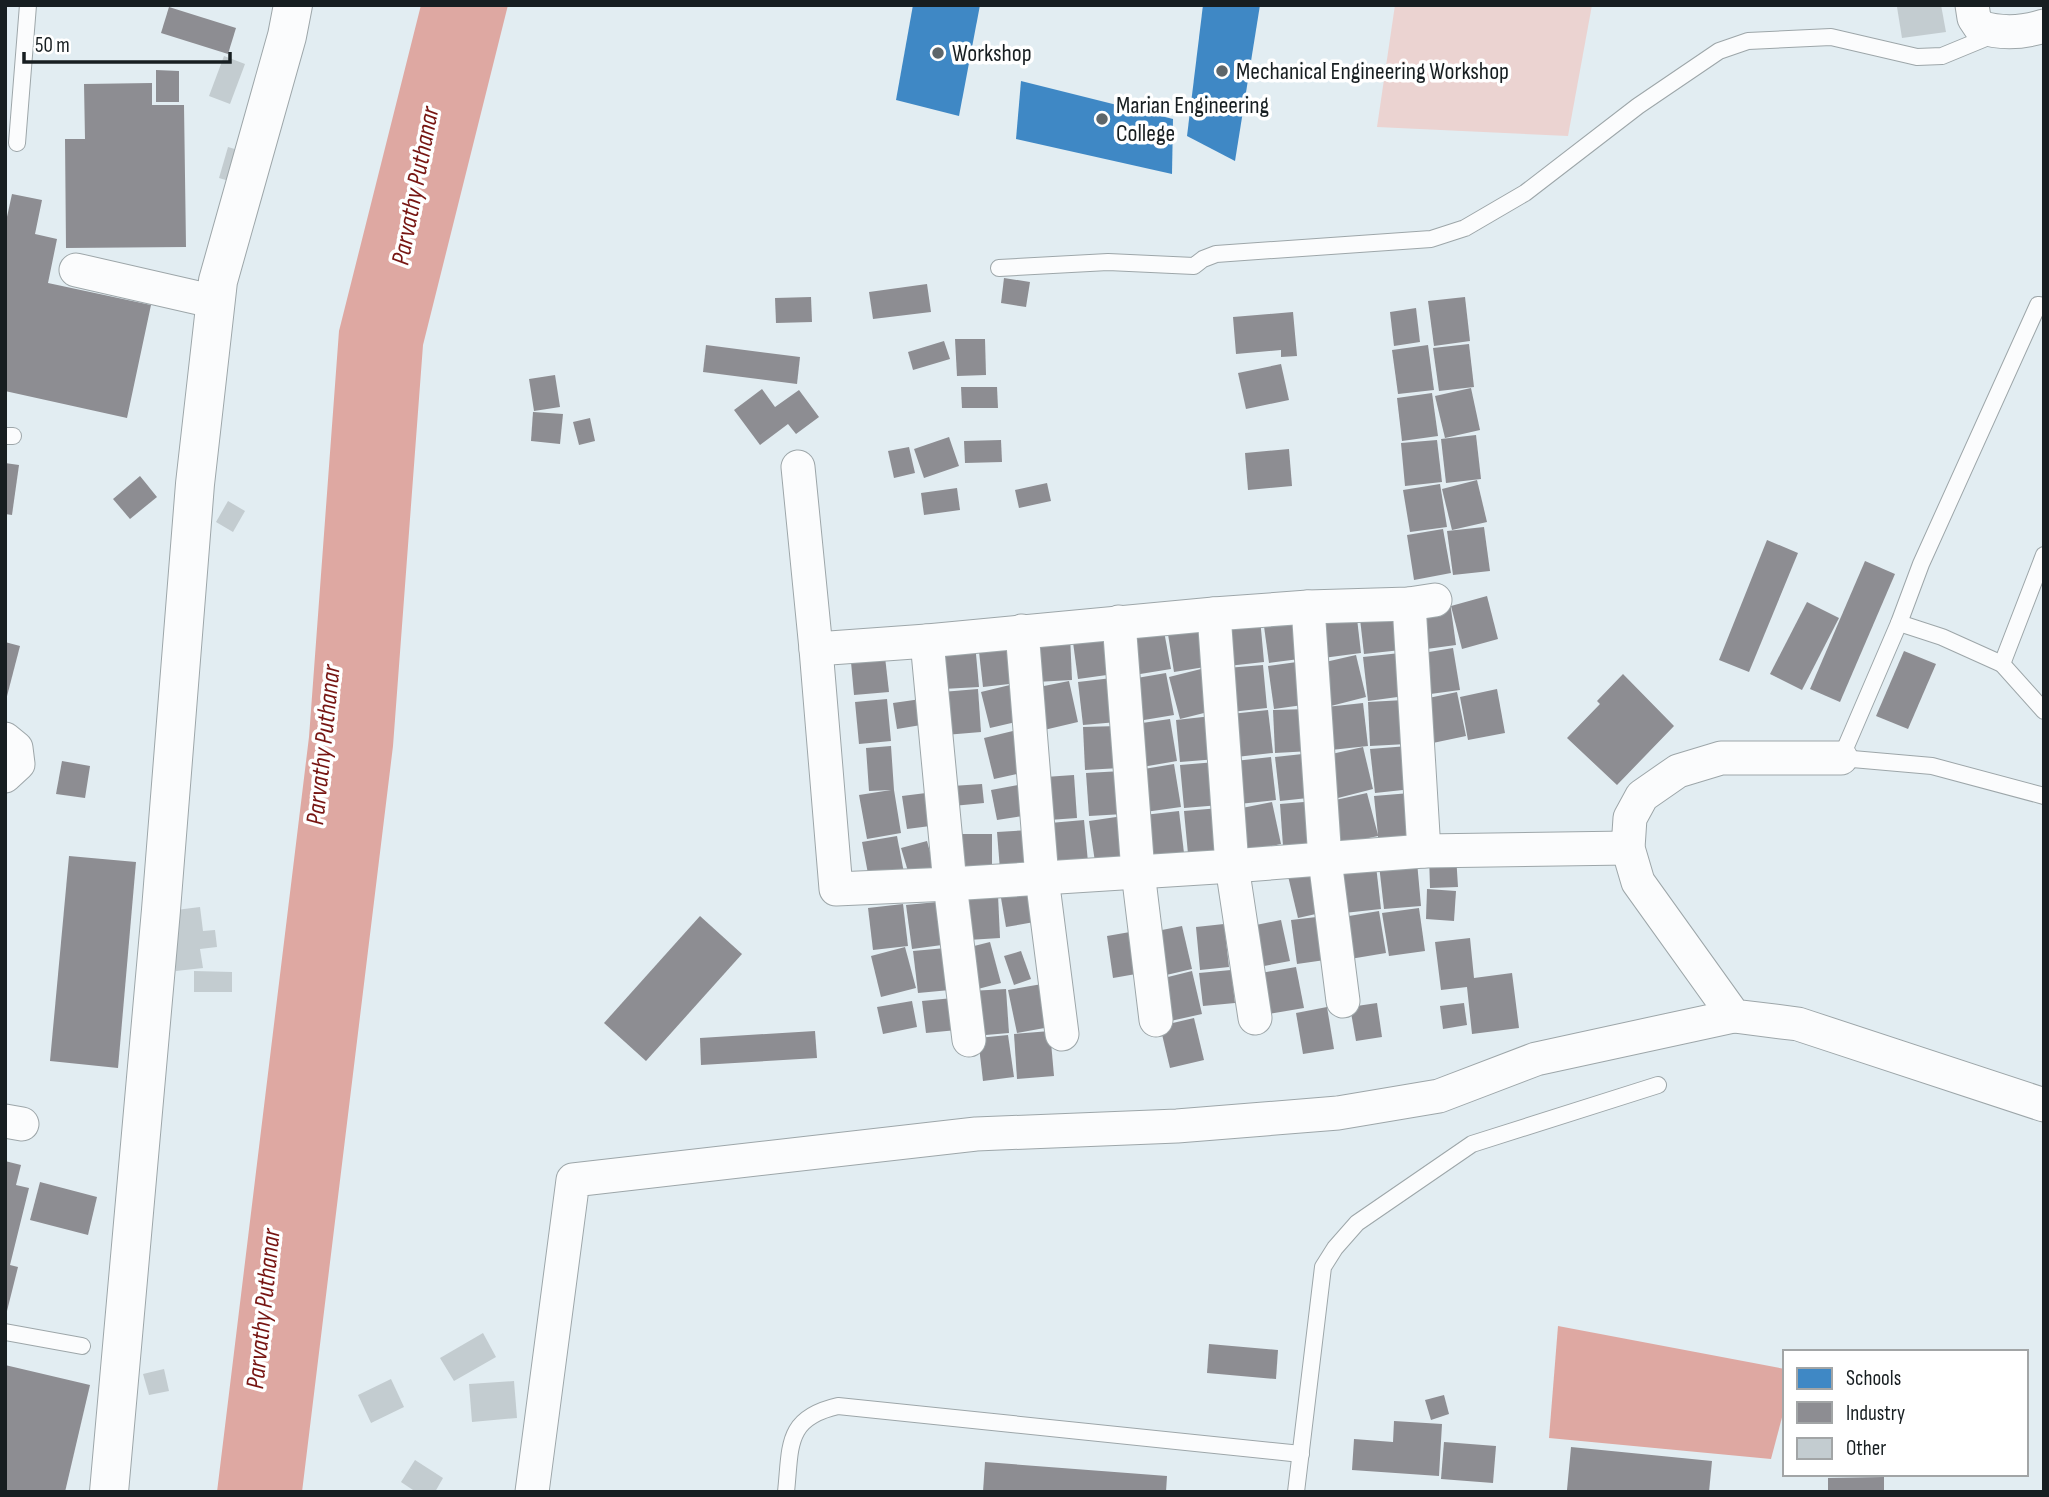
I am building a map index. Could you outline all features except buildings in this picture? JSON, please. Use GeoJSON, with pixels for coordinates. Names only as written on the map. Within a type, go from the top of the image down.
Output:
{"type":"FeatureCollection","features":[{"type":"Feature","properties":{"kind":"street"},"geometry":{"type":"LineString","coordinates":[[109,1492],[159,937],[195,484],[218,281],[287,36],[293,5]]}},
{"type":"Feature","properties":{"kind":"street"},"geometry":{"type":"LineString","coordinates":[[1972,5],[1974,18],[1980,27],[1999,33],[2032,30],[2044,26]]}},
{"type":"Feature","properties":{"kind":"street"},"geometry":{"type":"LineString","coordinates":[[76,270],[216,302]]}},
{"type":"Feature","properties":{"kind":"street"},"geometry":{"type":"LineString","coordinates":[[798,467],[836,889],[1325,860],[1424,851],[1628,848]]}},
{"type":"Feature","properties":{"kind":"street"},"geometry":{"type":"LineString","coordinates":[[816,649],[1214,614],[1422,602],[1424,851]]}},
{"type":"Feature","properties":{"kind":"street"},"geometry":{"type":"LineString","coordinates":[[1308,607],[1325,860],[1343,1000]]}},
{"type":"Feature","properties":{"kind":"street"},"geometry":{"type":"LineString","coordinates":[[1214,614],[1232,866],[1255,1018]]}},
{"type":"Feature","properties":{"kind":"street"},"geometry":{"type":"LineString","coordinates":[[1119,622],[1138,872],[1156,1020]]}},
{"type":"Feature","properties":{"kind":"street"},"geometry":{"type":"LineString","coordinates":[[1023,631],[1042,878],[1062,1034]]}},
{"type":"Feature","properties":{"kind":"street"},"geometry":{"type":"LineString","coordinates":[[927,641],[950,884],[969,1040]]}},
{"type":"Feature","properties":{"kind":"street"},"geometry":{"type":"LineString","coordinates":[[5,739],[16,748],[18,764],[5,776]]}},
{"type":"Feature","properties":{"kind":"street"},"geometry":{"type":"LineString","coordinates":[[1734,1016],[1637,882],[1628,848],[1630,818],[1642,796],[1678,771],[1721,758],[1841,758]]}},
{"type":"Feature","properties":{"kind":"street"},"geometry":{"type":"LineString","coordinates":[[533,1492],[573,1180],[976,1134],[1177,1126],[1338,1113],[1439,1096],[1536,1059],[1734,1016],[1797,1024],[2044,1105]]}},
{"type":"Feature","properties":{"kind":"lane"},"geometry":{"type":"LineString","coordinates":[[17,143],[29,5]]}},
{"type":"Feature","properties":{"kind":"lane"},"geometry":{"type":"LineString","coordinates":[[999,268],[1108,262],[1194,266],[1216,254],[1431,239],[1465,228],[1525,193],[1638,106],[1719,51],[1748,41],[1831,37],[1917,57],[1942,56],[1999,33]]}},
{"type":"Feature","properties":{"kind":"lane"},"geometry":{"type":"LineString","coordinates":[[2044,288],[2041,306],[1921,564],[1899,623],[1841,758],[1932,766],[2044,796]]}},
{"type":"Feature","properties":{"kind":"lane"},"geometry":{"type":"LineString","coordinates":[[2002,664],[2044,555]]}},
{"type":"Feature","properties":{"kind":"lane"},"geometry":{"type":"LineString","coordinates":[[1899,623],[1942,637],[2002,664],[2044,711]]}},
{"type":"Feature","properties":{"kind":"lane"},"geometry":{"type":"LineString","coordinates":[[1296,1492],[1323,1267],[1335,1248],[1357,1223],[1472,1144],[1658,1085]]}},
{"type":"Feature","properties":{"kind":"lane"},"geometry":{"type":"LineString","coordinates":[[5,1332],[82,1346]]}},
{"type":"Feature","properties":{"kind":"lane"},"geometry":{"type":"LineString","coordinates":[[786,1492],[793,1435],[801,1423],[812,1414],[838,1406],[1301,1454]]}},
{"type":"Feature","properties":{"kind":"shaded area"},"geometry":{"type":"Polygon","coordinates":[[[1395,5],[1592,5],[1568,136],[1377,127],[1395,5]]]}},
{"type":"Feature","properties":{"kind":"water","name":"Parvathy Puthanar"},"geometry":{"type":"Polygon","coordinates":[[[421,5],[508,5],[423,345],[393,746],[302,1492],[217,1492],[309,737],[339,331],[421,5]]]}},
{"type":"Feature","properties":{"kind":"water"},"geometry":{"type":"Polygon","coordinates":[[[1558,1326],[1783,1369],[1783,1414],[1771,1459],[1549,1438],[1558,1326]]]}},
{"type":"Feature","properties":{"kind":"place","name":"Workshop"},"geometry":{"type":"Point","coordinates":[938,53]}},
{"type":"Feature","properties":{"kind":"place","name":"Mechanical Engineering Workshop"},"geometry":{"type":"Point","coordinates":[1222,71]}},
{"type":"Feature","properties":{"kind":"place","name":"Marian Engineering College"},"geometry":{"type":"Point","coordinates":[1102,119]}}]}
